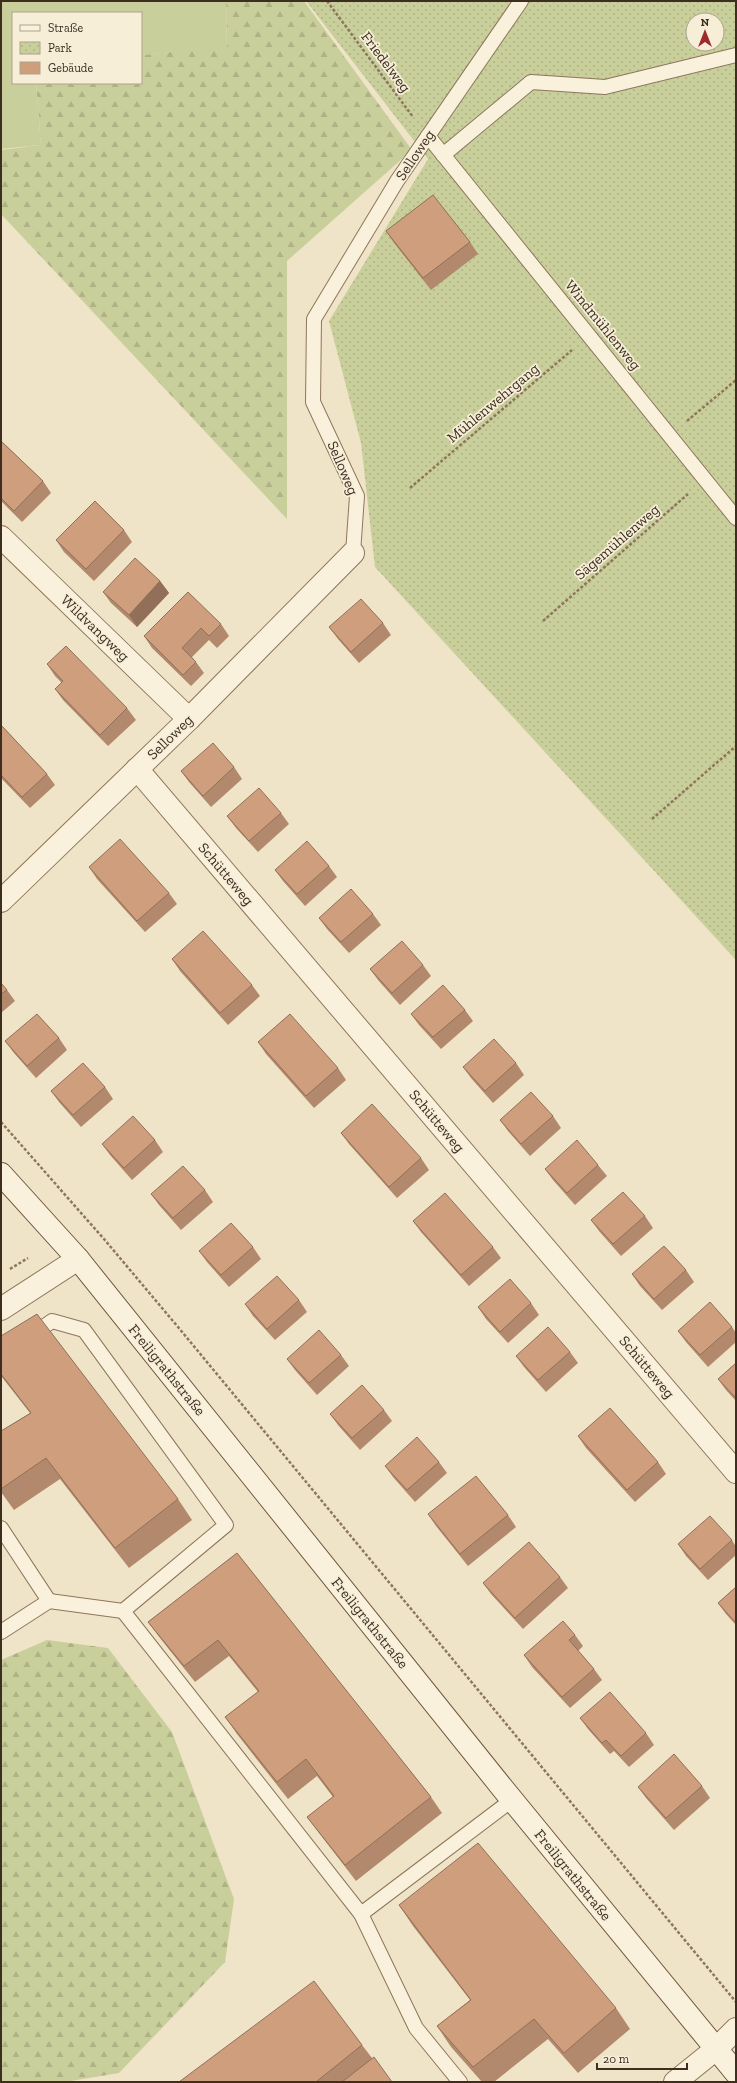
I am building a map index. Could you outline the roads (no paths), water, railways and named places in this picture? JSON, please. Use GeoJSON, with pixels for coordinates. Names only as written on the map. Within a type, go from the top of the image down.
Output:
{"type":"FeatureCollection","features":[{"type":"Feature","properties":{"kind":"street","name":"Wildvangweg"},"geometry":{"type":"LineString","coordinates":[[1,537],[189,719]]}},
{"type":"Feature","properties":{"kind":"street","name":"Selloweg"},"geometry":{"type":"LineString","coordinates":[[1,901],[189,719],[353,553]]}},
{"type":"Feature","properties":{"kind":"street","name":"Schütteweg"},"geometry":{"type":"LineString","coordinates":[[137,769],[736,1472]]}},
{"type":"Feature","properties":{"kind":"street","name":"Freiligrathstraße"},"geometry":{"type":"LineString","coordinates":[[1,1174],[78,1259],[512,1800],[736,2073]]}},
{"type":"Feature","properties":{"kind":"street"},"geometry":{"type":"LineString","coordinates":[[1,1309],[78,1259]]}},
{"type":"Feature","properties":{"kind":"street"},"geometry":{"type":"LineString","coordinates":[[674,2082],[716,2049],[736,2029]]}},
{"type":"Feature","properties":{"kind":"lane","name":"Selloweg"},"geometry":{"type":"LineString","coordinates":[[353,553],[357,496],[314,402],[314,319],[397,181],[522,1]]}},
{"type":"Feature","properties":{"kind":"lane"},"geometry":{"type":"LineString","coordinates":[[443,155],[531,82],[605,86],[736,55]]}},
{"type":"Feature","properties":{"kind":"lane","name":"Windmühlenweg"},"geometry":{"type":"LineString","coordinates":[[428,136],[736,518]]}},
{"type":"Feature","properties":{"kind":"lane"},"geometry":{"type":"LineString","coordinates":[[1,1357],[52,1321],[84,1330],[226,1524],[123,1611]]}},
{"type":"Feature","properties":{"kind":"lane"},"geometry":{"type":"LineString","coordinates":[[1,1528],[49,1602]]}},
{"type":"Feature","properties":{"kind":"lane"},"geometry":{"type":"LineString","coordinates":[[1,1632],[49,1602],[123,1611],[360,1914],[416,2028],[460,2082]]}},
{"type":"Feature","properties":{"kind":"lane"},"geometry":{"type":"LineString","coordinates":[[360,1914],[512,1800]]}}]}
